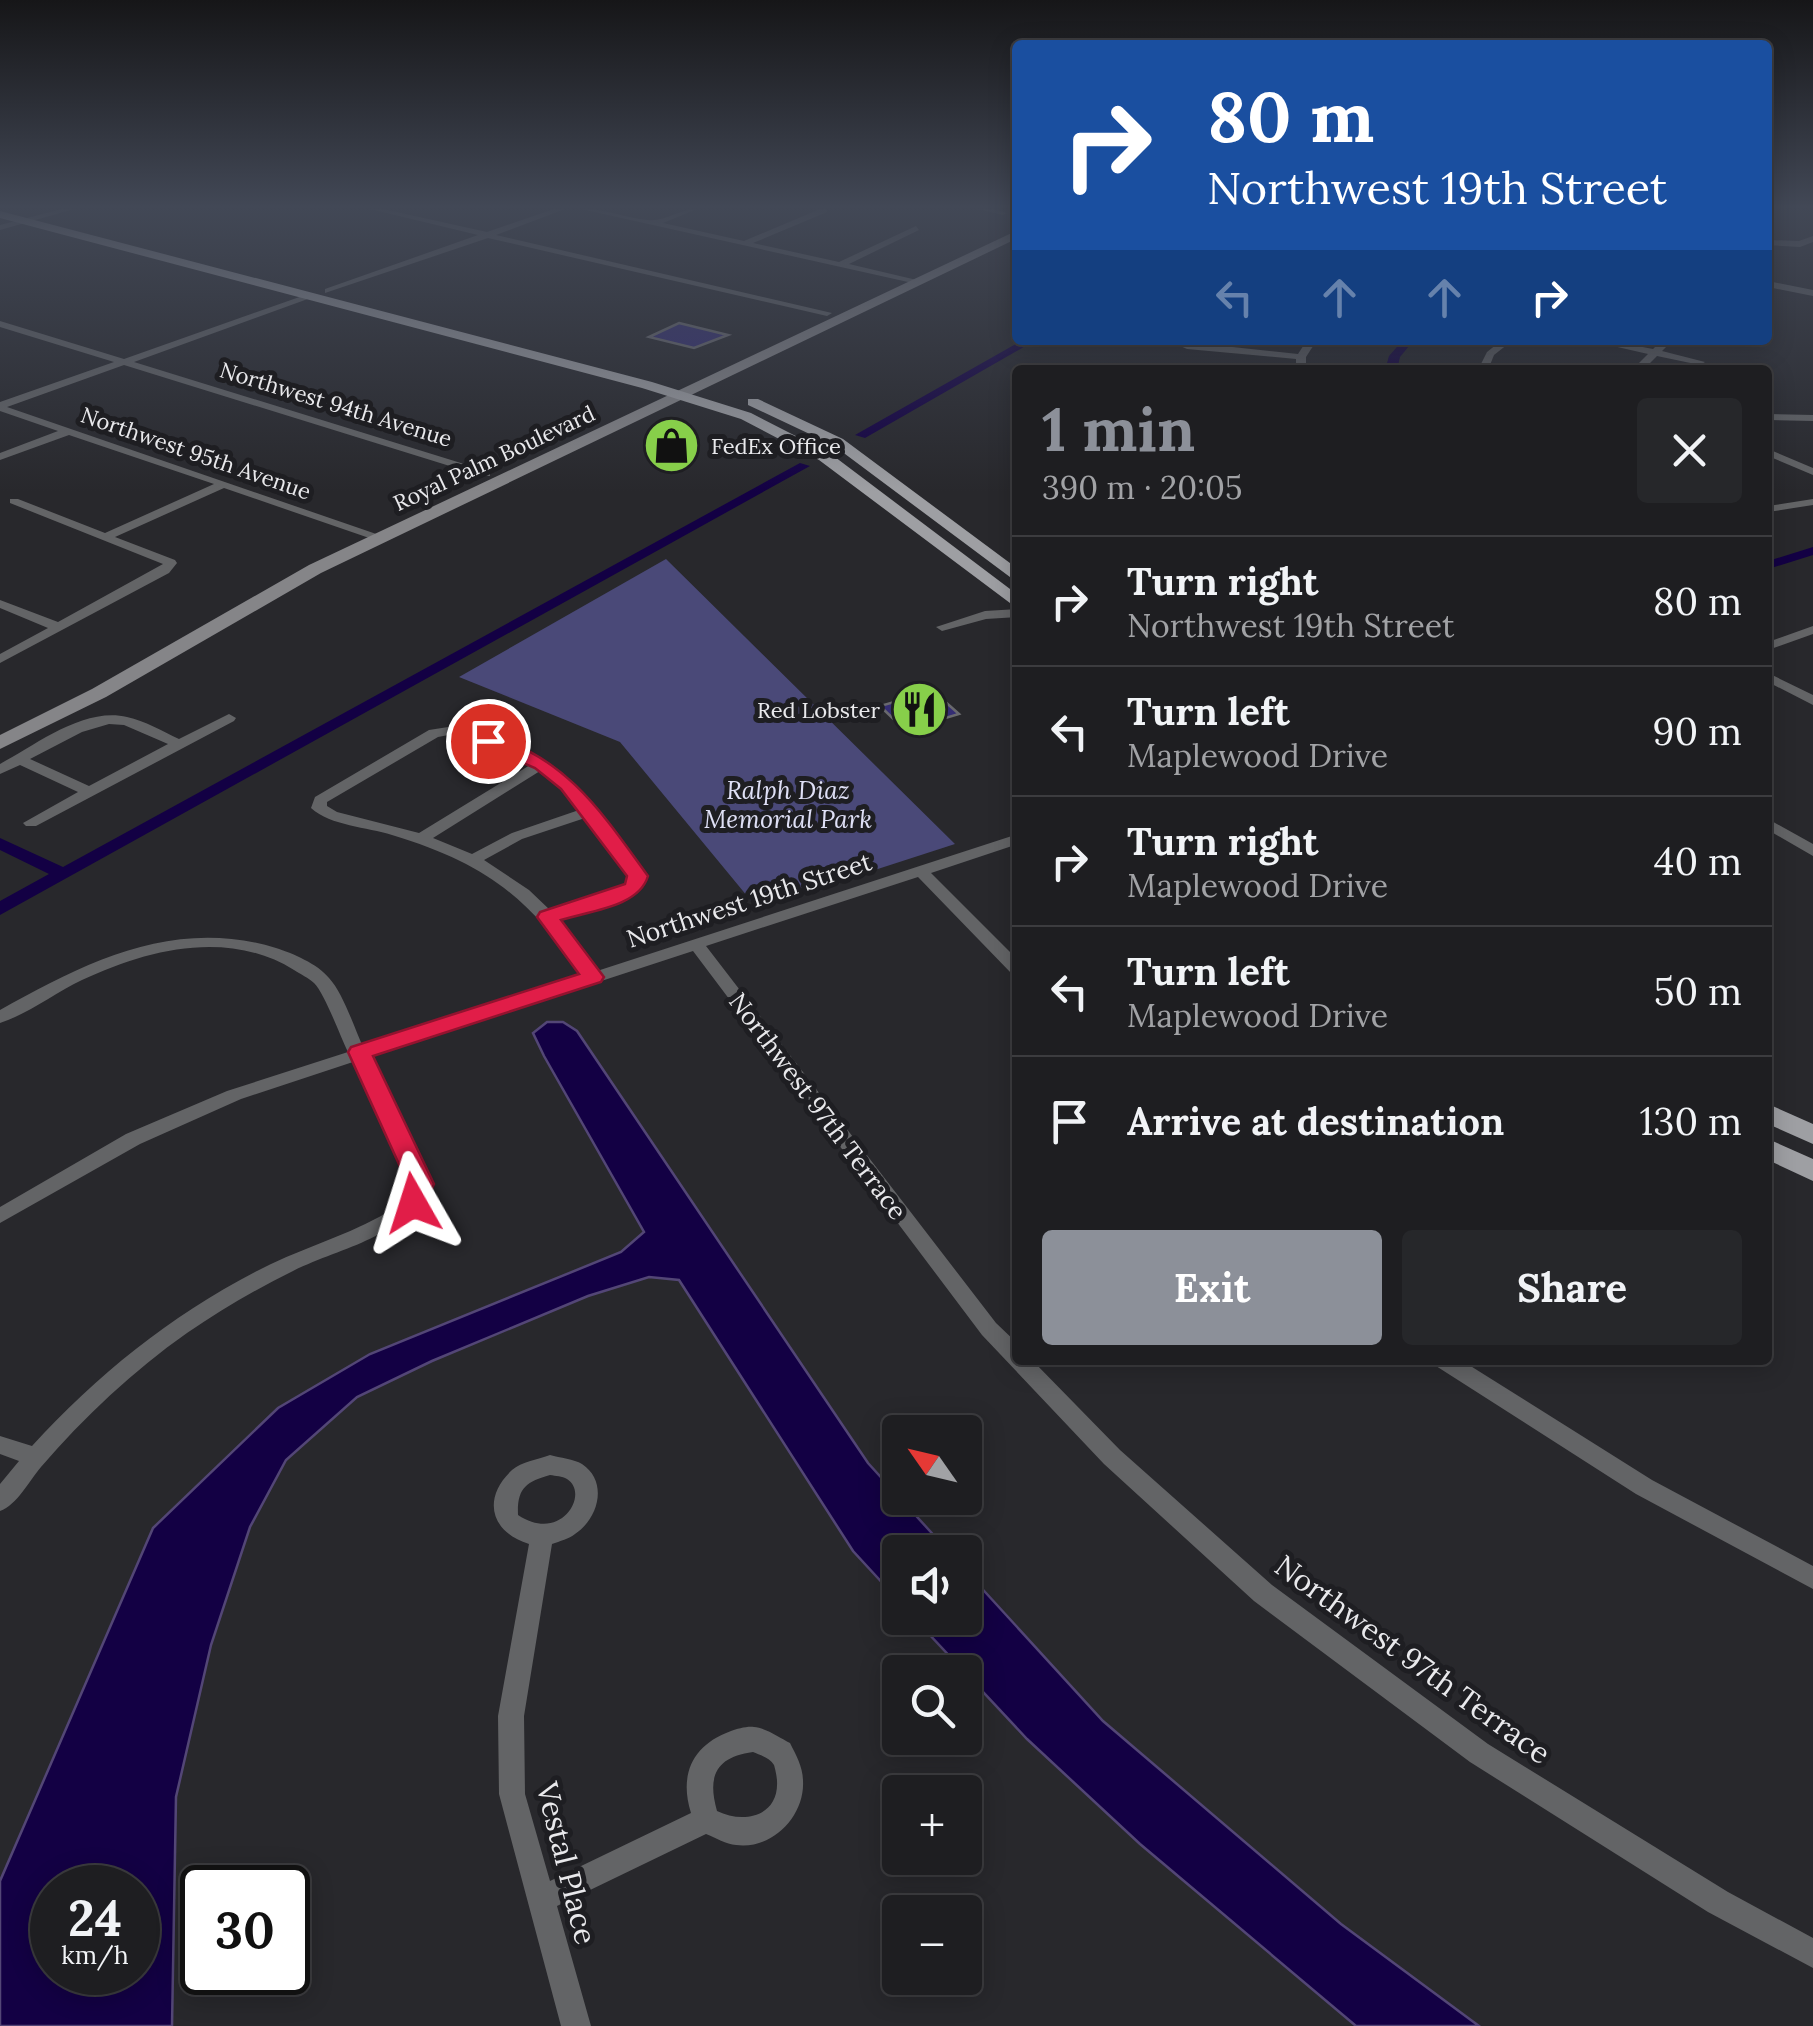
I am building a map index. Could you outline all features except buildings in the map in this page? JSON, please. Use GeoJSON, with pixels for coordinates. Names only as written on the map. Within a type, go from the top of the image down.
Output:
{"type":"FeatureCollection","features":[{"type":"Feature","properties":{"kind":"main road"},"geometry":{"type":"LineString","coordinates":[[342,304],[766,406],[827,435],[1012,573]]}},
{"type":"Feature","properties":{"kind":"main road"},"geometry":{"type":"LineString","coordinates":[[377,304],[681,388],[784,433],[825,457],[1012,599]]}},
{"type":"Feature","properties":{"kind":"main road","name":"Royal Palm Boulevard"},"geometry":{"type":"LineString","coordinates":[[0,744],[99,693],[372,534],[518,472],[850,304]]}},
{"type":"Feature","properties":{"kind":"main road","name":"Royal Palm Boulevard"},"geometry":{"type":"LineString","coordinates":[[0,728],[486,474],[859,304]]}},
{"type":"Feature","properties":{"kind":"main road"},"geometry":{"type":"LineString","coordinates":[[518,472],[531,452]]}},
{"type":"Feature","properties":{"kind":"main road"},"geometry":{"type":"LineString","coordinates":[[887,504],[918,516],[940,519]]}},
{"type":"Feature","properties":{"kind":"main road"},"geometry":{"type":"LineString","coordinates":[[1772,1115],[1813,1135]]}},
{"type":"Feature","properties":{"kind":"main road"},"geometry":{"type":"LineString","coordinates":[[1772,1151],[1813,1171]]}},
{"type":"Feature","properties":{"kind":"street"},"geometry":{"type":"LineString","coordinates":[[0,407],[291,304]]}},
{"type":"Feature","properties":{"kind":"street"},"geometry":{"type":"LineString","coordinates":[[786,304],[827,313]]}},
{"type":"Feature","properties":{"kind":"street","name":"Northwest 94th Avenue"},"geometry":{"type":"LineString","coordinates":[[0,324],[486,474]]}},
{"type":"Feature","properties":{"kind":"street"},"geometry":{"type":"LineString","coordinates":[[1198,345],[1300,357]]}},
{"type":"Feature","properties":{"kind":"street"},"geometry":{"type":"LineString","coordinates":[[1300,365],[1300,357],[1308,345]]}},
{"type":"Feature","properties":{"kind":"street"},"geometry":{"type":"LineString","coordinates":[[1485,365],[1490,354],[1502,345]]}},
{"type":"Feature","properties":{"kind":"street"},"geometry":{"type":"LineString","coordinates":[[1616,345],[1700,362]]}},
{"type":"Feature","properties":{"kind":"street"},"geometry":{"type":"LineString","coordinates":[[1642,365],[1663,345]]}},
{"type":"Feature","properties":{"kind":"street","name":"Northwest 95th Avenue"},"geometry":{"type":"LineString","coordinates":[[0,407],[372,534]]}},
{"type":"Feature","properties":{"kind":"street"},"geometry":{"type":"LineString","coordinates":[[1772,417],[1813,418]]}},
{"type":"Feature","properties":{"kind":"street"},"geometry":{"type":"LineString","coordinates":[[0,457],[69,431]]}},
{"type":"Feature","properties":{"kind":"street"},"geometry":{"type":"LineString","coordinates":[[1772,454],[1813,472]]}},
{"type":"Feature","properties":{"kind":"street"},"geometry":{"type":"LineString","coordinates":[[107,536],[224,484]]}},
{"type":"Feature","properties":{"kind":"street"},"geometry":{"type":"LineString","coordinates":[[0,659],[166,570],[171,563],[14,501]]}},
{"type":"Feature","properties":{"kind":"street"},"geometry":{"type":"LineString","coordinates":[[1772,508],[1813,502]]}},
{"type":"Feature","properties":{"kind":"street"},"geometry":{"type":"LineString","coordinates":[[0,604],[58,627]]}},
{"type":"Feature","properties":{"kind":"street"},"geometry":{"type":"LineString","coordinates":[[946,631],[1012,615]]}},
{"type":"Feature","properties":{"kind":"street"},"geometry":{"type":"LineString","coordinates":[[1772,645],[1813,630]]}},
{"type":"Feature","properties":{"kind":"street"},"geometry":{"type":"LineString","coordinates":[[1772,679],[1813,701]]}},
{"type":"Feature","properties":{"kind":"street"},"geometry":{"type":"LineString","coordinates":[[31,824],[230,718]]}},
{"type":"Feature","properties":{"kind":"street"},"geometry":{"type":"LineString","coordinates":[[0,770],[87,724],[105,720],[121,720],[180,744]]}},
{"type":"Feature","properties":{"kind":"street"},"geometry":{"type":"LineString","coordinates":[[548,917],[634,887],[638,876],[568,785],[541,764],[461,729],[448,729],[434,733],[320,800],[319,808],[332,815],[424,837],[476,859],[514,884],[548,917],[593,977]]}},
{"type":"Feature","properties":{"kind":"street"},"geometry":{"type":"LineString","coordinates":[[20,760],[89,792]]}},
{"type":"Feature","properties":{"kind":"street"},"geometry":{"type":"LineString","coordinates":[[424,837],[541,764]]}},
{"type":"Feature","properties":{"kind":"street"},"geometry":{"type":"LineString","coordinates":[[476,859],[518,836],[588,812]]}},
{"type":"Feature","properties":{"kind":"street"},"geometry":{"type":"LineString","coordinates":[[1772,826],[1813,851]]}},
{"type":"Feature","properties":{"kind":"street","name":"Northwest 19th Street"},"geometry":{"type":"LineString","coordinates":[[0,1216],[132,1139],[234,1094],[1012,841]]}},
{"type":"Feature","properties":{"kind":"street"},"geometry":{"type":"LineString","coordinates":[[921,871],[1012,964]]}},
{"type":"Feature","properties":{"kind":"street"},"geometry":{"type":"LineString","coordinates":[[0,1017],[75,974],[136,951],[186,942],[226,941],[298,960],[322,980],[421,1184],[413,1203],[384,1224],[252,1282],[198,1315],[115,1380],[33,1456],[0,1501]]}},
{"type":"Feature","properties":{"kind":"street","name":"Northwest 97th Terrace"},"geometry":{"type":"LineString","coordinates":[[696,944],[882,1191],[989,1329],[1012,1353]]}},
{"type":"Feature","properties":{"kind":"street","name":"Northwest 97th Terrace"},"geometry":{"type":"LineString","coordinates":[[1024,1365],[1112,1458],[1263,1593],[1479,1754],[1718,1902],[1813,1954]]}},
{"type":"Feature","properties":{"kind":"street"},"geometry":{"type":"LineString","coordinates":[[1452,1365],[1644,1487],[1813,1578]]}},
{"type":"Feature","properties":{"kind":"street"},"geometry":{"type":"LineString","coordinates":[[0,1445],[33,1456]]}},
{"type":"Feature","properties":{"kind":"street","name":"Vestal Place"},"geometry":{"type":"LineString","coordinates":[[542,1536],[511,1716],[512,1794],[576,2026]]}},
{"type":"Feature","properties":{"kind":"street"},"geometry":{"type":"LineString","coordinates":[[540,1900],[706,1820]]}},
{"type":"Feature","properties":{"kind":"green space","name":"Ralph Diaz Memorial Park"},"geometry":{"type":"Polygon","coordinates":[[[666,559],[955,844],[757,908],[620,742],[459,677],[666,559]]]}},
{"type":"Feature","properties":{"kind":"shaded area"},"geometry":{"type":"Polygon","coordinates":[[[547,1022],[563,1022],[577,1031],[882,1478],[882,1515],[915,1515],[934,1535],[882,1535],[882,1582],[853,1551],[679,1280],[649,1277],[588,1296],[357,1397],[286,1460],[250,1527],[211,1645],[176,1797],[172,2026],[0,2026],[0,1881],[153,1528],[278,1408],[370,1354],[621,1252],[644,1232],[533,1033],[547,1022]]]}},
{"type":"Feature","properties":{"kind":"shaded area"},"geometry":{"type":"Polygon","coordinates":[[[982,1589],[1103,1721],[1341,1924],[1479,2026],[1356,2026],[1140,1844],[1027,1739],[982,1691],[982,1655],[949,1655],[930,1635],[982,1635],[982,1589]]]}},
{"type":"Feature","properties":{"kind":"waterway"},"geometry":{"type":"LineString","coordinates":[[861,435],[1022,345]]}},
{"type":"Feature","properties":{"kind":"waterway"},"geometry":{"type":"LineString","coordinates":[[1392,365],[1405,345]]}},
{"type":"Feature","properties":{"kind":"waterway"},"geometry":{"type":"LineString","coordinates":[[0,909],[804,466]]}},
{"type":"Feature","properties":{"kind":"waterway"},"geometry":{"type":"LineString","coordinates":[[1772,564],[1813,551]]}},
{"type":"Feature","properties":{"kind":"waterway"},"geometry":{"type":"LineString","coordinates":[[0,843],[63,874]]}},
{"type":"Feature","properties":{"kind":"place","name":"FedEx Office"},"geometry":{"type":"Point","coordinates":[672,446]}},
{"type":"Feature","properties":{"kind":"place","name":"Red Lobster"},"geometry":{"type":"Point","coordinates":[919,710]}},
{"type":"Feature","properties":{"kind":"route"},"geometry":{"type":"LineString","coordinates":[[413,1203],[421,1184],[360,1052],[593,977],[548,917],[621,895],[634,887],[638,876],[568,785],[541,764],[488,741]]}}]}
